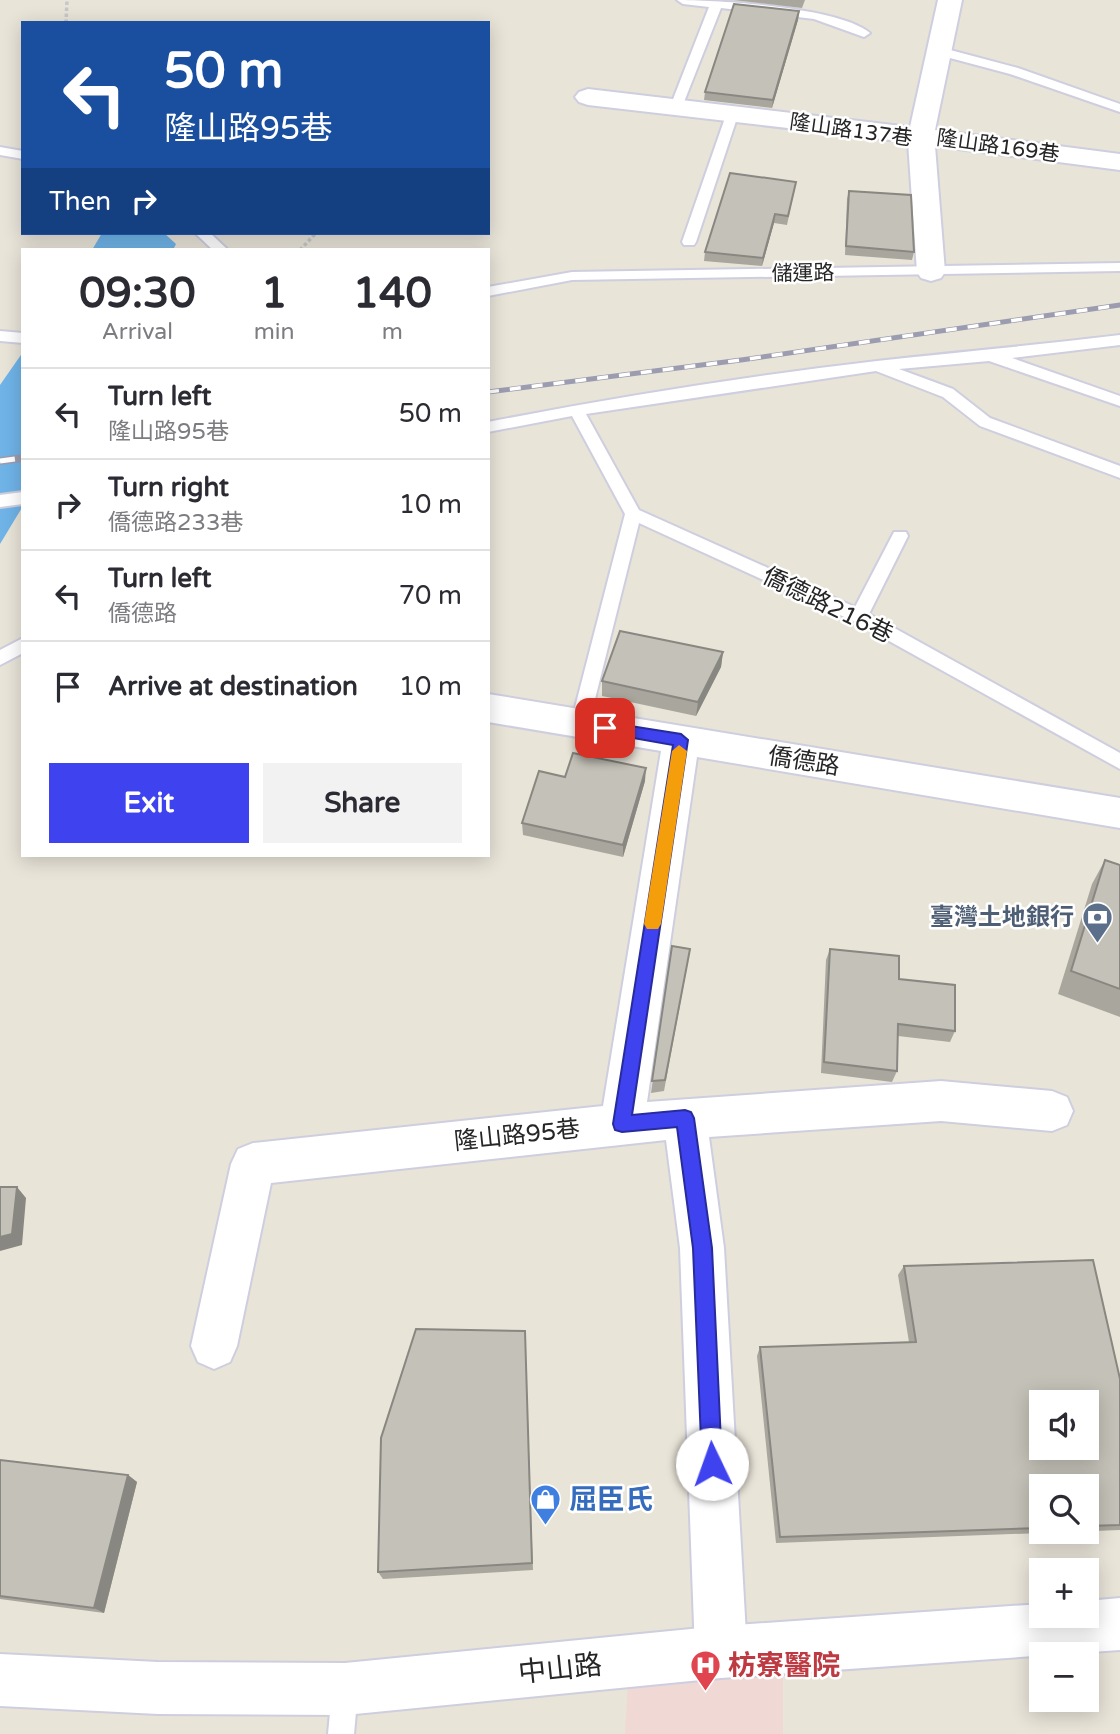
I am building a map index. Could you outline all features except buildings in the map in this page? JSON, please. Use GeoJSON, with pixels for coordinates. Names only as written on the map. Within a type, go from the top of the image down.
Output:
{"type":"FeatureCollection","features":[{"type":"Feature","properties":{"kind":"street","name":"隆山路169巷"},"geometry":{"type":"LineString","coordinates":[[950,0],[921,135],[1120,162]]}},
{"type":"Feature","properties":{"kind":"street","name":"隆山路137巷"},"geometry":{"type":"LineString","coordinates":[[588,97],[921,135],[931,272]]}},
{"type":"Feature","properties":{"kind":"street","name":"僑德路"},"geometry":{"type":"LineString","coordinates":[[490,708],[1120,813]]}},
{"type":"Feature","properties":{"kind":"street"},"geometry":{"type":"LineString","coordinates":[[622,1124],[681,740]]}},
{"type":"Feature","properties":{"kind":"street","name":"隆山路95巷"},"geometry":{"type":"LineString","coordinates":[[214,1346],[253,1164],[685,1118],[941,1101],[1052,1111]]}},
{"type":"Feature","properties":{"kind":"street"},"geometry":{"type":"LineString","coordinates":[[685,1118],[702,1248],[721,1652]]}},
{"type":"Feature","properties":{"kind":"street","name":"中山路"},"geometry":{"type":"LineString","coordinates":[[0,1680],[158,1688],[343,1712],[721,1652],[1120,1624]]}},
{"type":"Feature","properties":{"kind":"lane"},"geometry":{"type":"LineString","coordinates":[[683,0],[816,16],[864,33]]}},
{"type":"Feature","properties":{"kind":"lane"},"geometry":{"type":"LineString","coordinates":[[677,107],[717,2]]}},
{"type":"Feature","properties":{"kind":"lane"},"geometry":{"type":"LineString","coordinates":[[939,51],[1014,71],[1120,108]]}},
{"type":"Feature","properties":{"kind":"lane"},"geometry":{"type":"LineString","coordinates":[[689,242],[732,115]]}},
{"type":"Feature","properties":{"kind":"lane"},"geometry":{"type":"LineString","coordinates":[[0,152],[21,155]]}},
{"type":"Feature","properties":{"kind":"lane"},"geometry":{"type":"LineString","coordinates":[[204,235],[219,248]]}},
{"type":"Feature","properties":{"kind":"lane","name":"儲運路"},"geometry":{"type":"LineString","coordinates":[[490,292],[572,276],[1120,267]]}},
{"type":"Feature","properties":{"kind":"lane"},"geometry":{"type":"LineString","coordinates":[[0,336],[21,338]]}},
{"type":"Feature","properties":{"kind":"lane"},"geometry":{"type":"LineString","coordinates":[[490,427],[578,412],[624,401],[877,366],[992,356],[1120,340]]}},
{"type":"Feature","properties":{"kind":"lane"},"geometry":{"type":"LineString","coordinates":[[992,356],[1120,401]]}},
{"type":"Feature","properties":{"kind":"lane"},"geometry":{"type":"LineString","coordinates":[[877,366],[948,393],[985,422],[1120,472]]}},
{"type":"Feature","properties":{"kind":"lane"},"geometry":{"type":"LineString","coordinates":[[578,412],[633,514],[580,723]]}},
{"type":"Feature","properties":{"kind":"lane"},"geometry":{"type":"LineString","coordinates":[[0,501],[21,498]]}},
{"type":"Feature","properties":{"kind":"lane","name":"僑德路216巷"},"geometry":{"type":"LineString","coordinates":[[633,514],[859,616],[1120,762]]}},
{"type":"Feature","properties":{"kind":"lane"},"geometry":{"type":"LineString","coordinates":[[859,616],[900,536]]}},
{"type":"Feature","properties":{"kind":"lane"},"geometry":{"type":"LineString","coordinates":[[0,658],[21,645]]}},
{"type":"Feature","properties":{"kind":"path"},"geometry":{"type":"LineString","coordinates":[[66,21],[67,0]]}},
{"type":"Feature","properties":{"kind":"path"},"geometry":{"type":"LineString","coordinates":[[302,248],[314,235]]}},
{"type":"Feature","properties":{"kind":"shaded area","name":"枋寮醫院"},"geometry":{"type":"Polygon","coordinates":[[[783,1638],[783,1734],[625,1734],[630,1650],[783,1638]]]}},
{"type":"Feature","properties":{"kind":"water"},"geometry":{"type":"Polygon","coordinates":[[[101,235],[166,235],[176,244],[174,248],[93,248],[101,235]]]}},
{"type":"Feature","properties":{"kind":"water"},"geometry":{"type":"Polygon","coordinates":[[[21,355],[21,509],[0,544],[0,385],[21,355]]]}},
{"type":"Feature","properties":{"kind":"railway"},"geometry":{"type":"LineString","coordinates":[[490,392],[741,360],[1120,305]]}},
{"type":"Feature","properties":{"kind":"railway"},"geometry":{"type":"LineString","coordinates":[[0,461],[21,458]]}},
{"type":"Feature","properties":{"kind":"slow traffic"},"geometry":{"type":"LineString","coordinates":[[652,924],[679,751]]}},
{"type":"Feature","properties":{"kind":"place","name":"臺灣土地銀行"},"geometry":{"type":"Point","coordinates":[1097,944]}},
{"type":"Feature","properties":{"kind":"place","name":"屈臣氏"},"geometry":{"type":"Point","coordinates":[546,1526]}},
{"type":"Feature","properties":{"kind":"place","name":"枋寮醫院"},"geometry":{"type":"Point","coordinates":[705,1692]}},
{"type":"Feature","properties":{"kind":"route"},"geometry":{"type":"LineString","coordinates":[[605,728],[681,740],[622,1124],[685,1118],[702,1248],[712,1464]]}}]}
